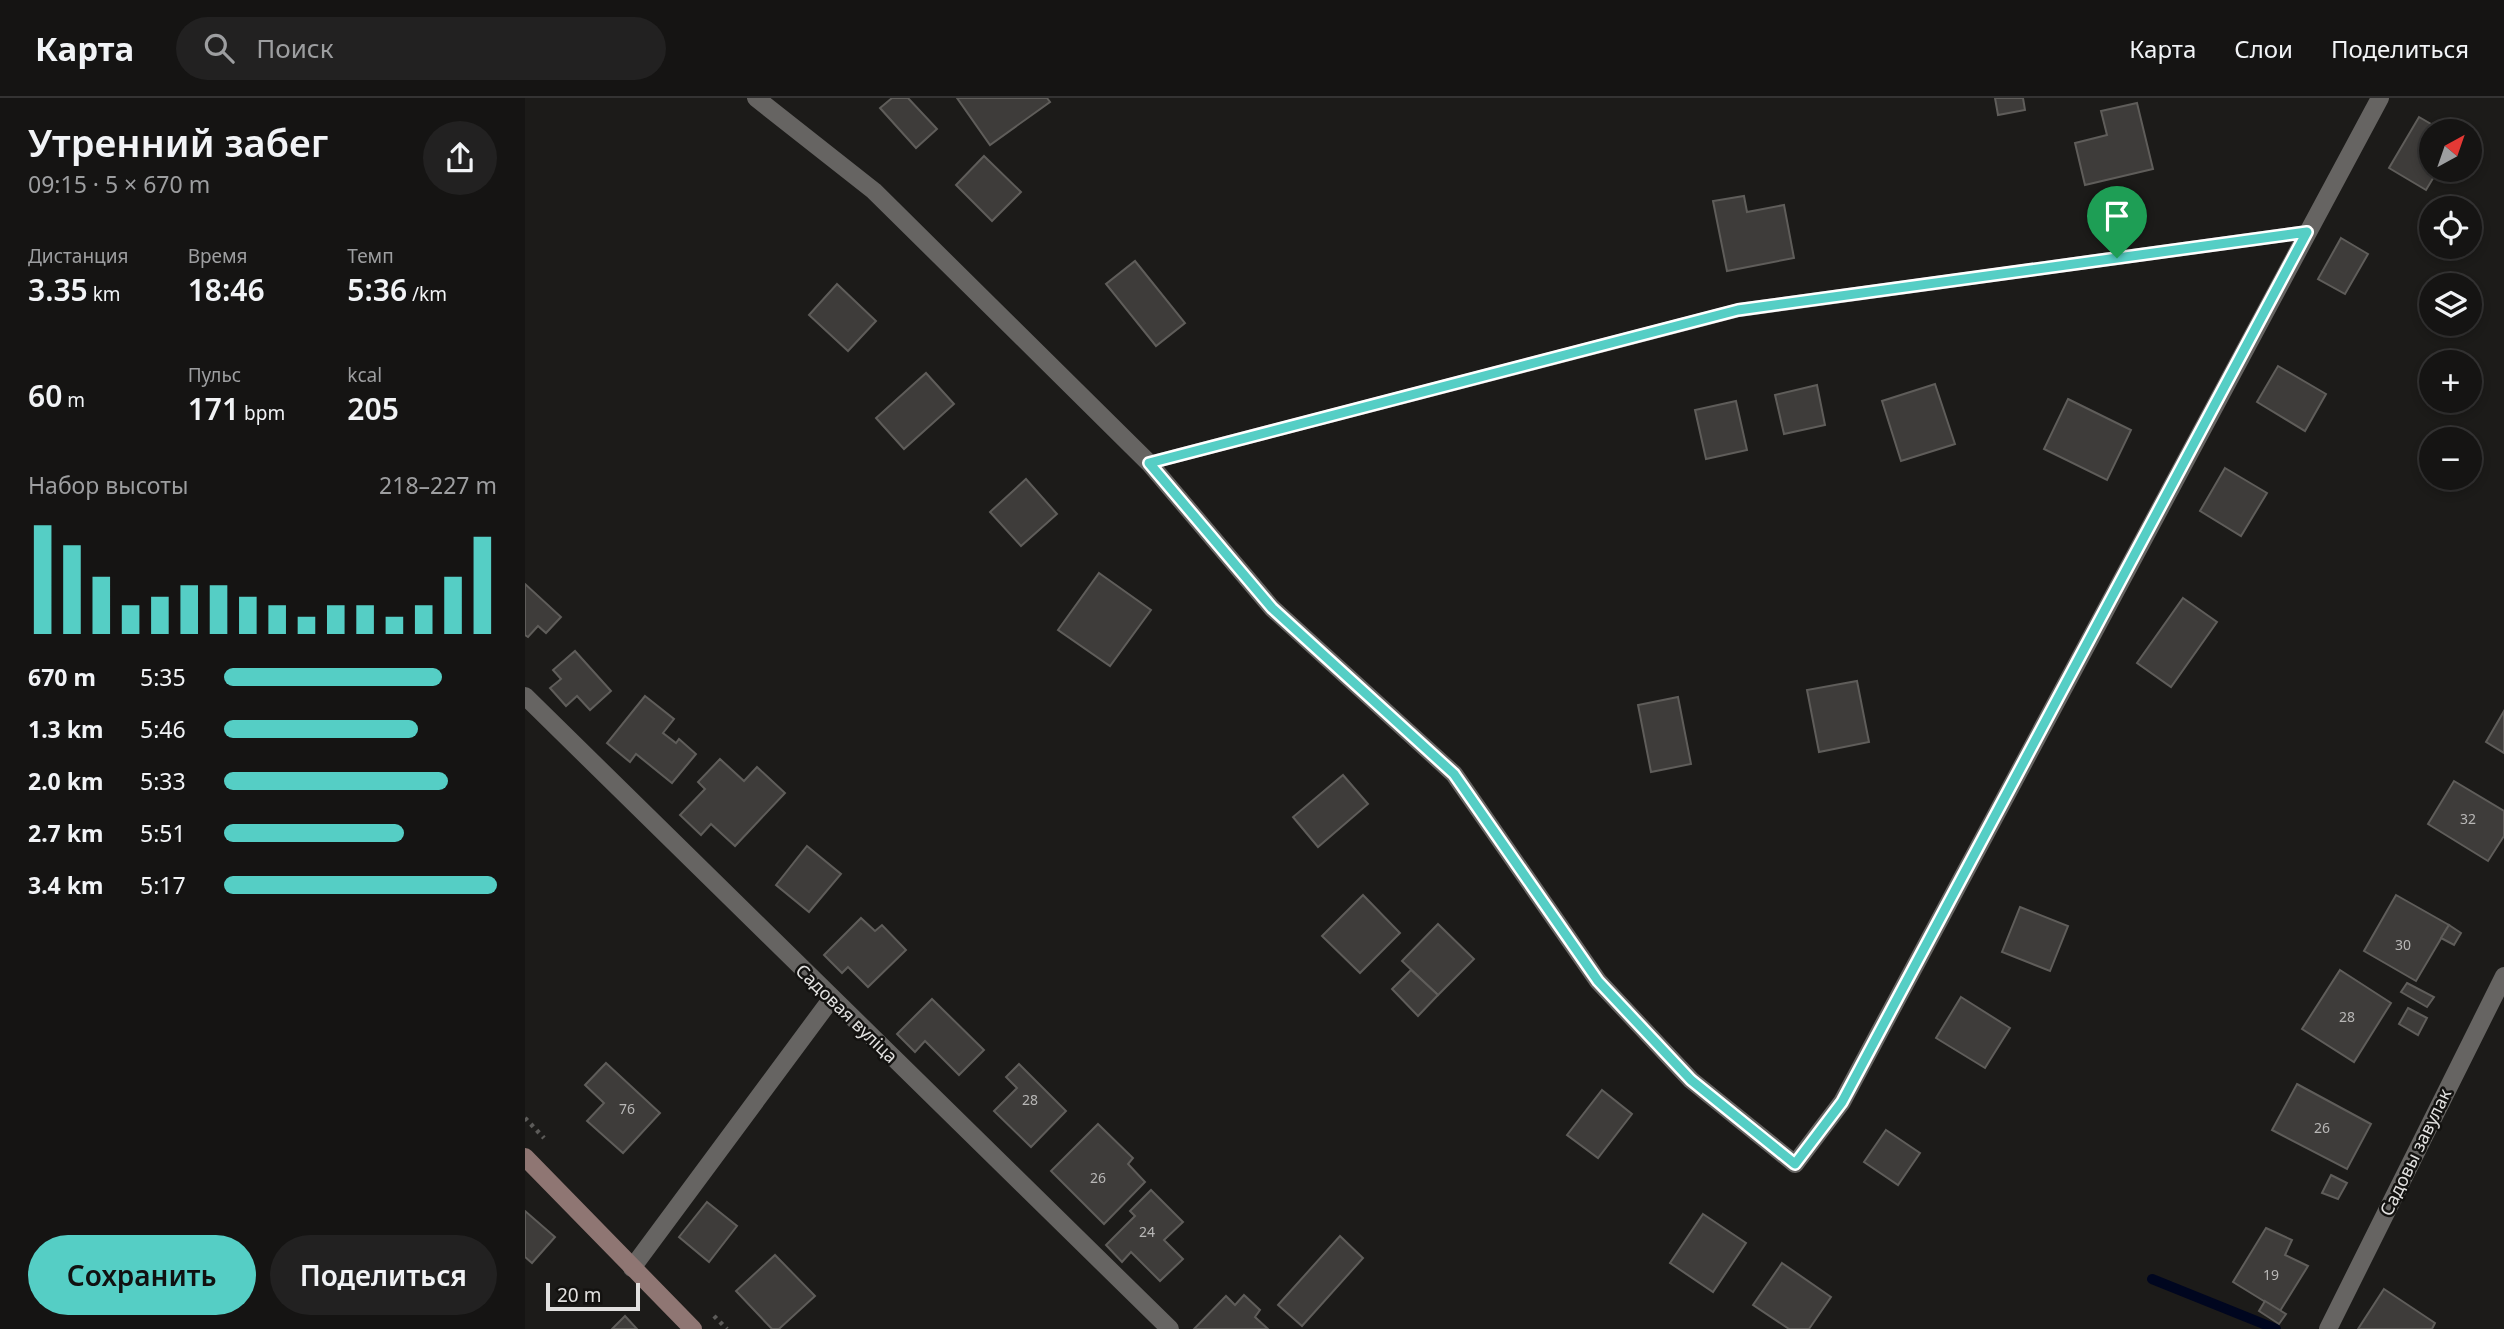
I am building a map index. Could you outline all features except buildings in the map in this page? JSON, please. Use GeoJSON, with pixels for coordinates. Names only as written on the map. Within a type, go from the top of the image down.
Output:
{"type":"FeatureCollection","features":[{"type":"Feature","properties":{"kind":"street"},"geometry":{"type":"LineString","coordinates":[[756,98],[874,191],[1149,463],[1272,608],[1454,774],[1598,981],[1691,1080],[1795,1164],[1842,1102],[2380,98]]}},
{"type":"Feature","properties":{"kind":"street","name":"Садовая вуліца"},"geometry":{"type":"LineString","coordinates":[[525,696],[1170,1329]]}},
{"type":"Feature","properties":{"kind":"street","name":"Садовы завулак"},"geometry":{"type":"LineString","coordinates":[[2327,1329],[2504,976]]}},
{"type":"Feature","properties":{"kind":"street"},"geometry":{"type":"LineString","coordinates":[[632,1268],[832,998]]}},
{"type":"Feature","properties":{"kind":"street"},"geometry":{"type":"LineString","coordinates":[[525,1157],[693,1329]]}},
{"type":"Feature","properties":{"kind":"lane"},"geometry":{"type":"LineString","coordinates":[[1149,463],[1738,310],[2307,232]]}},
{"type":"Feature","properties":{"kind":"waterway"},"geometry":{"type":"LineString","coordinates":[[2152,1279],[2276,1329]]}},
{"type":"Feature","properties":{"kind":"route"},"geometry":{"type":"LineString","coordinates":[[2307,232],[1842,1102],[1795,1164],[1691,1080],[1598,981],[1454,774],[1272,608],[1149,463],[1738,310],[2117,258],[2307,232]]}}]}
